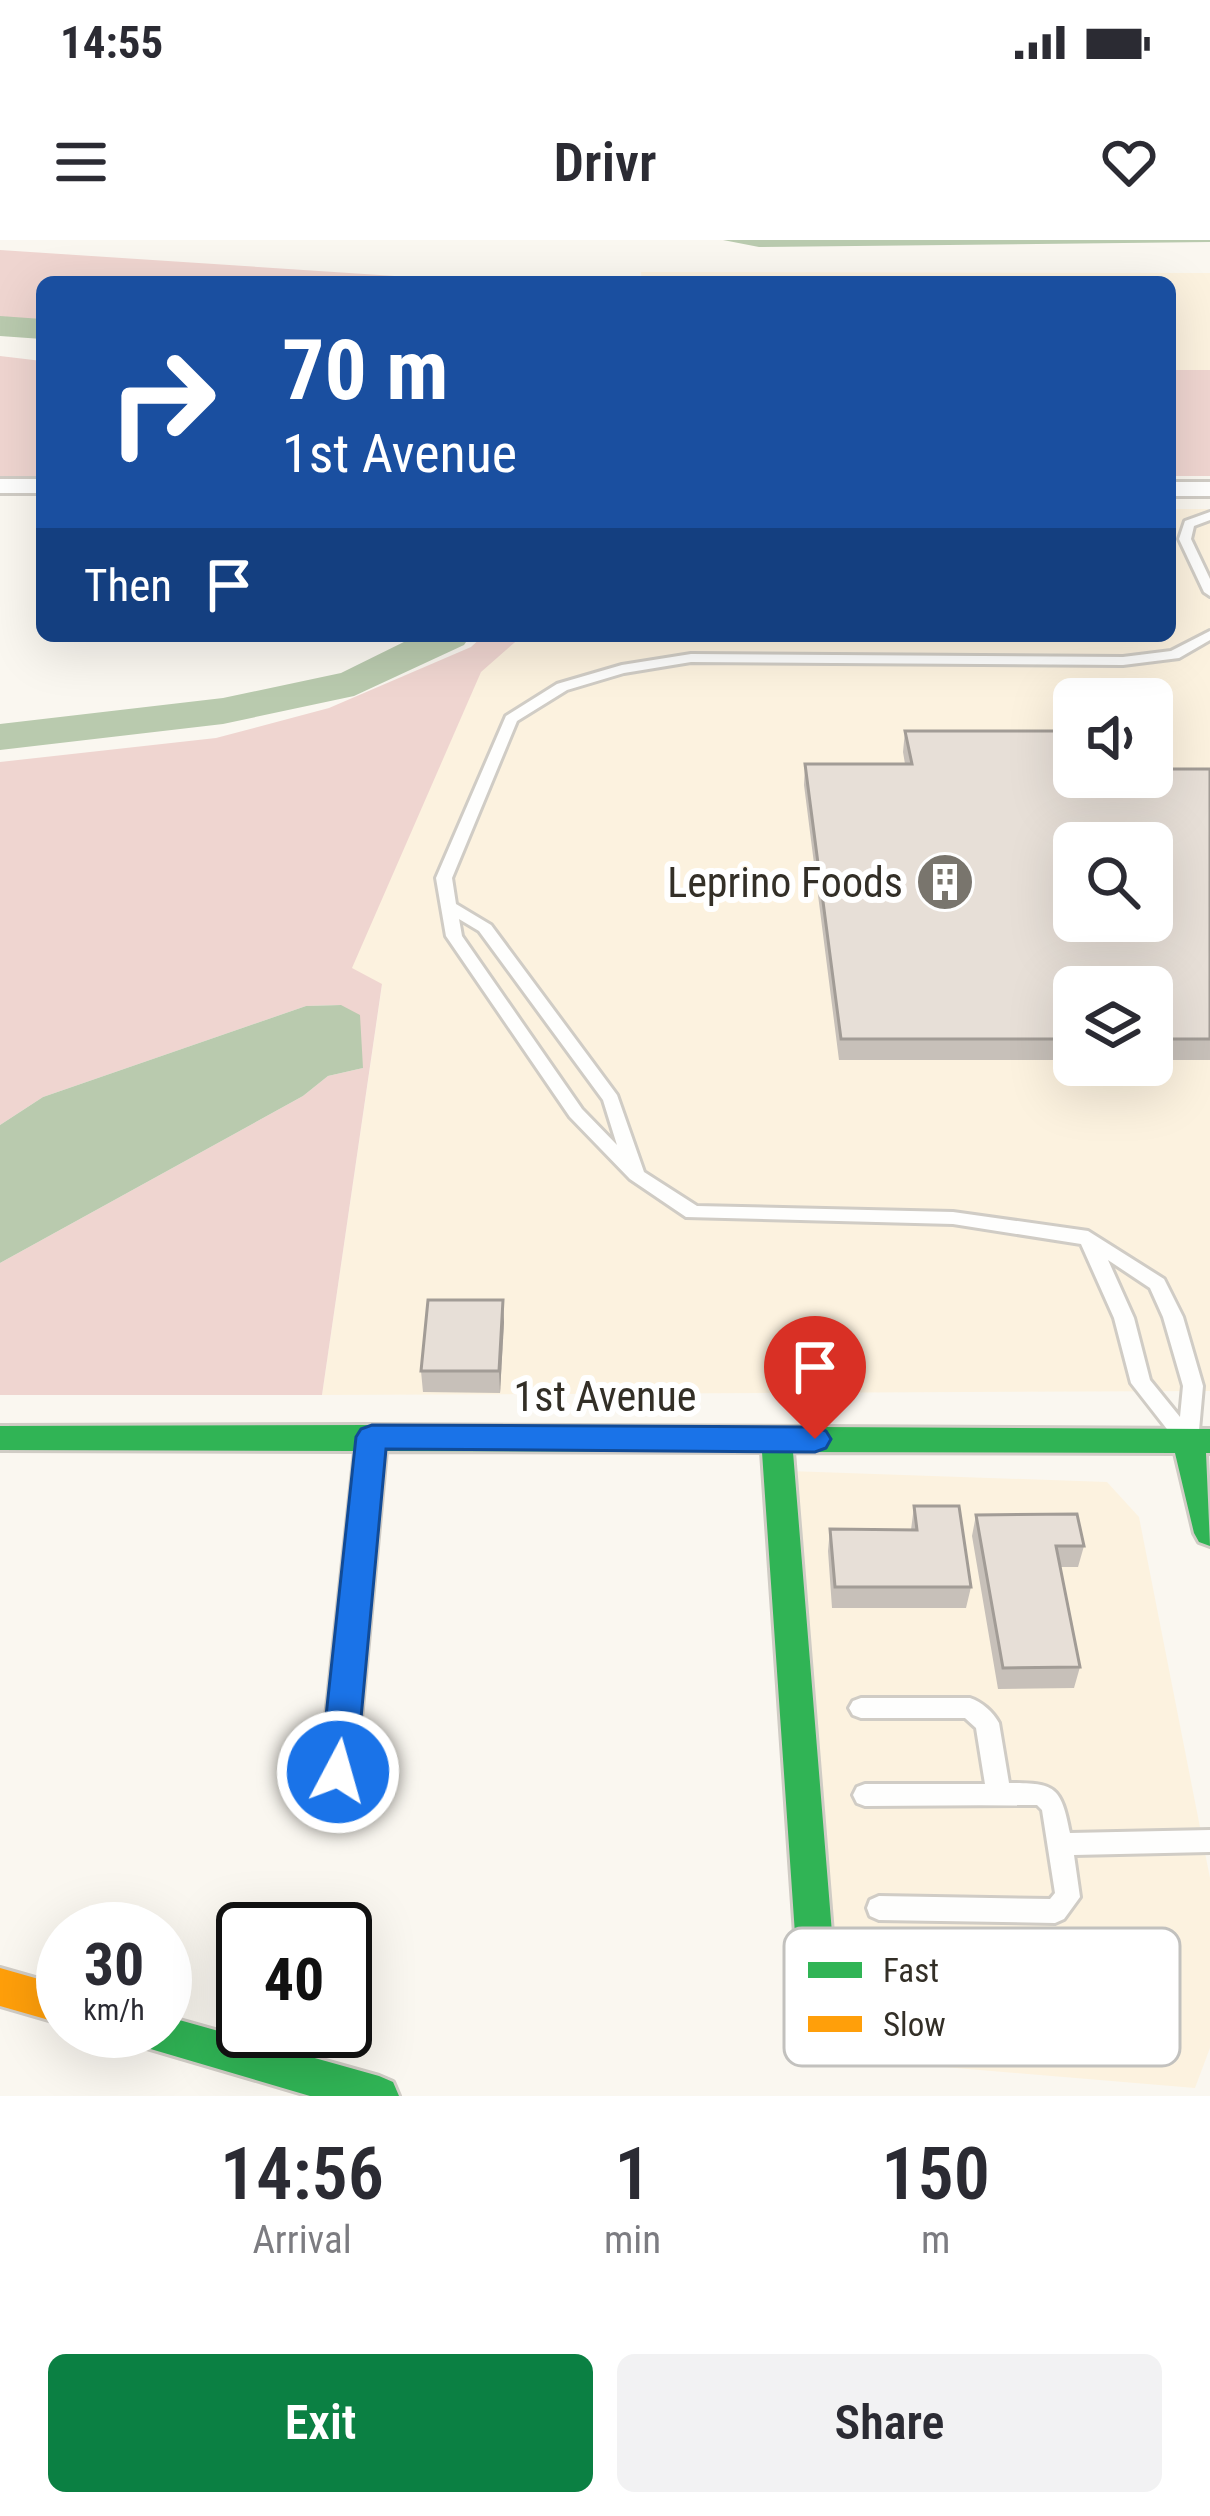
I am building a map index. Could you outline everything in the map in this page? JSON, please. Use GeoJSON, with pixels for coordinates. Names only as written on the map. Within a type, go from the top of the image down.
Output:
{"type":"FeatureCollection","features":[{"type":"Feature","properties":{"kind":"main road"},"geometry":{"type":"LineString","coordinates":[[338,1772],[372,1437]]}},
{"type":"Feature","properties":{"kind":"main road","name":"1st Avenue"},"geometry":{"type":"LineString","coordinates":[[0,1438],[1199,1441]]}},
{"type":"Feature","properties":{"kind":"main road"},"geometry":{"type":"LineString","coordinates":[[777,1439],[813,1928]]}},
{"type":"Feature","properties":{"kind":"main road"},"geometry":{"type":"LineString","coordinates":[[1199,1441],[1210,1533]]}},
{"type":"Feature","properties":{"kind":"main road"},"geometry":{"type":"LineString","coordinates":[[0,1987],[36,1997]]}},
{"type":"Feature","properties":{"kind":"main road"},"geometry":{"type":"LineString","coordinates":[[192,2042],[379,2096]]}},
{"type":"Feature","properties":{"kind":"street"},"geometry":{"type":"LineString","coordinates":[[0,486],[36,486]]}},
{"type":"Feature","properties":{"kind":"street"},"geometry":{"type":"LineString","coordinates":[[1176,489],[1210,489]]}},
{"type":"Feature","properties":{"kind":"lane"},"geometry":{"type":"LineString","coordinates":[[1209,587],[1184,539],[1189,524],[1210,516]]}},
{"type":"Feature","properties":{"kind":"lane"},"geometry":{"type":"LineString","coordinates":[[1199,1441],[1193,1386],[1173,1317],[1157,1284],[1088,1238],[952,1218],[694,1212],[636,1175],[576,1113],[454,936],[444,878],[511,719],[562,687],[622,669],[691,658],[1124,662],[1174,655],[1206,641]]}},
{"type":"Feature","properties":{"kind":"lane"},"geometry":{"type":"LineString","coordinates":[[449,906],[485,928],[611,1099],[636,1175]]}},
{"type":"Feature","properties":{"kind":"lane"},"geometry":{"type":"LineString","coordinates":[[1088,1238],[1124,1318],[1141,1383],[1199,1441]]}},
{"type":"Feature","properties":{"kind":"lane"},"geometry":{"type":"LineString","coordinates":[[861,1708],[970,1708],[986,1723],[999,1795]]}},
{"type":"Feature","properties":{"kind":"lane"},"geometry":{"type":"LineString","coordinates":[[866,1795],[1042,1794],[1053,1805],[1068,1897],[1055,1911],[879,1908]]}},
{"type":"Feature","properties":{"kind":"lane"},"geometry":{"type":"LineString","coordinates":[[1060,1844],[1210,1841]]}},
{"type":"Feature","properties":{"kind":"shaded area"},"geometry":{"type":"Polygon","coordinates":[[[723,240],[1210,240],[1210,242],[759,247],[723,240]]]}},
{"type":"Feature","properties":{"kind":"shaded area"},"geometry":{"type":"Polygon","coordinates":[[[0,250],[395,276],[36,276],[36,326],[0,323],[0,250]]]}},
{"type":"Feature","properties":{"kind":"shaded area"},"geometry":{"type":"Polygon","coordinates":[[[641,272],[1210,273],[1210,370],[1176,370],[1176,276],[641,276],[641,272]]]}},
{"type":"Feature","properties":{"kind":"shaded area"},"geometry":{"type":"Polygon","coordinates":[[[0,356],[36,360],[36,478],[0,478],[0,356]]]}},
{"type":"Feature","properties":{"kind":"shaded area"},"geometry":{"type":"Polygon","coordinates":[[[1176,370],[1210,370],[1210,476],[1176,476],[1176,370]]]}},
{"type":"Feature","properties":{"kind":"shaded area"},"geometry":{"type":"Polygon","coordinates":[[[1176,509],[1210,509],[1210,1391],[322,1395],[382,985],[351,969],[481,671],[515,642],[1176,642],[1176,509]]]}},
{"type":"Feature","properties":{"kind":"shaded area"},"geometry":{"type":"Polygon","coordinates":[[[476,642],[515,642],[481,672],[352,968],[382,984],[322,1395],[0,1395],[0,1263],[303,1096],[328,1076],[363,1068],[341,1005],[306,1006],[43,1097],[0,1125],[0,762],[216,738],[329,708],[476,642]]]}},
{"type":"Feature","properties":{"kind":"shaded area"},"geometry":{"type":"Polygon","coordinates":[[[341,1005],[360,1015],[363,1068],[328,1076],[303,1096],[0,1263],[0,1125],[43,1097],[306,1006],[341,1005]]]}},
{"type":"Feature","properties":{"kind":"shaded area"},"geometry":{"type":"Polygon","coordinates":[[[789,1471],[1107,1482],[1139,1517],[1210,1878],[1210,2048],[1195,2088],[933,2066],[1180,2066],[1180,1928],[827,1928],[789,1471]]]}},
{"type":"Feature","properties":{"kind":"building","name":"Leprino Foods"},"geometry":{"type":"Polygon","coordinates":[[[905,731],[1053,731],[1053,798],[1173,798],[1173,769],[1210,769],[1210,1039],[1173,1039],[1173,966],[1053,966],[1053,1039],[841,1039],[805,764],[912,764],[905,731]]]}},
{"type":"Feature","properties":{"kind":"building"},"geometry":{"type":"Polygon","coordinates":[[[428,1300],[503,1300],[499,1371],[421,1371],[428,1300]]]}},
{"type":"Feature","properties":{"kind":"building"},"geometry":{"type":"Polygon","coordinates":[[[914,1506],[959,1506],[971,1587],[835,1587],[830,1529],[917,1530],[914,1506]]]}},
{"type":"Feature","properties":{"kind":"building"},"geometry":{"type":"Polygon","coordinates":[[[1077,1514],[1084,1546],[1056,1546],[1080,1667],[1003,1668],[976,1515],[1077,1514]]]}},
{"type":"Feature","properties":{"kind":"waterway"},"geometry":{"type":"LineString","coordinates":[[0,326],[36,329]]}},
{"type":"Feature","properties":{"kind":"waterway"},"geometry":{"type":"LineString","coordinates":[[0,737],[223,711],[354,683],[437,642]]}},
{"type":"Feature","properties":{"kind":"traffic: fast"},"geometry":{"type":"LineString","coordinates":[[338,1772],[372,1437]]}},
{"type":"Feature","properties":{"kind":"traffic: fast"},"geometry":{"type":"LineString","coordinates":[[0,1438],[1210,1441]]}},
{"type":"Feature","properties":{"kind":"traffic: fast"},"geometry":{"type":"LineString","coordinates":[[777,1439],[813,1928]]}},
{"type":"Feature","properties":{"kind":"traffic: fast"},"geometry":{"type":"LineString","coordinates":[[1188,1441],[1210,1533]]}},
{"type":"Feature","properties":{"kind":"traffic: fast"},"geometry":{"type":"LineString","coordinates":[[192,2043],[379,2096]]}},
{"type":"Feature","properties":{"kind":"traffic: slow"},"geometry":{"type":"LineString","coordinates":[[0,1987],[36,1997]]}},
{"type":"Feature","properties":{"kind":"place","name":"Leprino Foods"},"geometry":{"type":"Point","coordinates":[945,882]}},
{"type":"Feature","properties":{"kind":"route"},"geometry":{"type":"LineString","coordinates":[[338,1772],[372,1437],[815,1439]]}}]}
